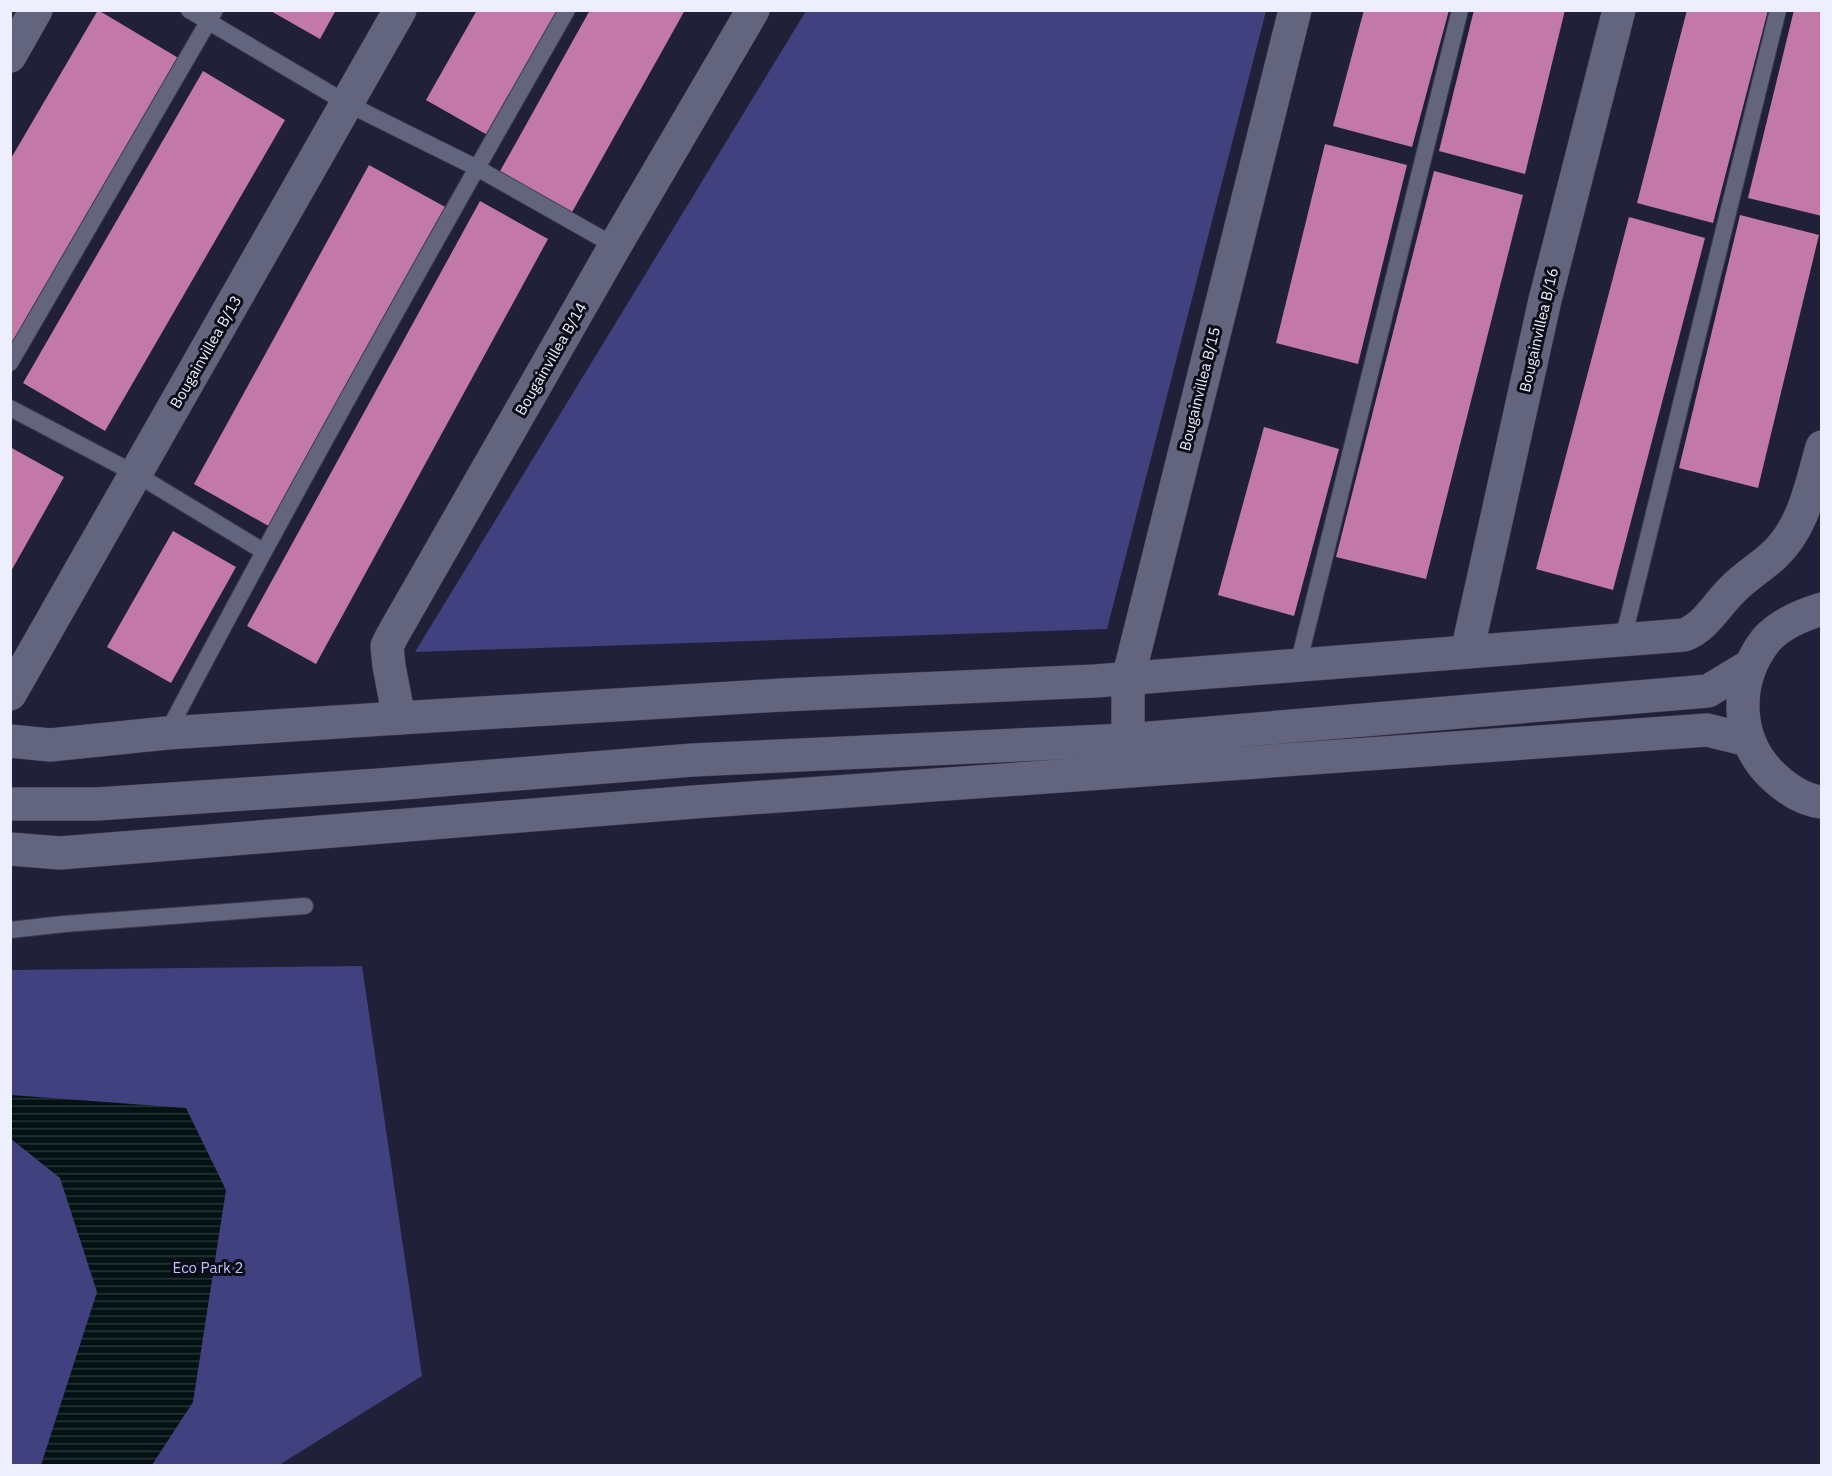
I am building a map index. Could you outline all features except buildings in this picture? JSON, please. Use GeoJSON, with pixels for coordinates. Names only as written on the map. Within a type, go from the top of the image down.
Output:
{"type":"FeatureCollection","features":[{"type":"Feature","properties":{"kind":"street"},"geometry":{"type":"LineString","coordinates":[[10,56],[36,10]]}},
{"type":"Feature","properties":{"kind":"street","name":"Bougainvillea B/13"},"geometry":{"type":"LineString","coordinates":[[10,694],[400,10]]}},
{"type":"Feature","properties":{"kind":"street","name":"Bougainvillea B/14"},"geometry":{"type":"LineString","coordinates":[[399,718],[387,646],[392,636],[753,10]]}},
{"type":"Feature","properties":{"kind":"street","name":"Bougainvillea B/15"},"geometry":{"type":"LineString","coordinates":[[1127,755],[1128,679],[1295,10]]}},
{"type":"Feature","properties":{"kind":"street","name":"Bougainvillea B/16"},"geometry":{"type":"LineString","coordinates":[[1467,652],[1545,300],[1619,10]]}},
{"type":"Feature","properties":{"kind":"street"},"geometry":{"type":"LineString","coordinates":[[10,741],[50,745],[166,733],[399,718],[782,695],[1128,679],[1684,634],[1694,631],[1732,589],[1774,555],[1794,530],[1806,504],[1821,447]]}},
{"type":"Feature","properties":{"kind":"street"},"geometry":{"type":"LineString","coordinates":[[1821,609],[1791,620],[1767,639],[1750,665],[1743,690],[1742,716],[1748,740],[1763,767],[1786,788],[1821,802]]}},
{"type":"Feature","properties":{"kind":"street"},"geometry":{"type":"LineString","coordinates":[[10,849],[60,853],[541,815],[1127,755],[1708,691],[1750,665]]}},
{"type":"Feature","properties":{"kind":"street"},"geometry":{"type":"LineString","coordinates":[[10,804],[97,804],[693,760],[1127,755],[1707,730],[1748,740]]}},
{"type":"Feature","properties":{"kind":"street"},"geometry":{"type":"LineString","coordinates":[[536,772],[541,815]]}},
{"type":"Feature","properties":{"kind":"lane"},"geometry":{"type":"LineString","coordinates":[[189,10],[212,16],[348,104],[477,168],[615,246]]}},
{"type":"Feature","properties":{"kind":"lane"},"geometry":{"type":"LineString","coordinates":[[166,733],[263,551],[567,10]]}},
{"type":"Feature","properties":{"kind":"lane"},"geometry":{"type":"LineString","coordinates":[[1298,665],[1460,10]]}},
{"type":"Feature","properties":{"kind":"lane"},"geometry":{"type":"LineString","coordinates":[[1623,639],[1779,10]]}},
{"type":"Feature","properties":{"kind":"lane"},"geometry":{"type":"LineString","coordinates":[[10,363],[212,16]]}},
{"type":"Feature","properties":{"kind":"lane"},"geometry":{"type":"LineString","coordinates":[[10,408],[136,474],[263,551]]}},
{"type":"Feature","properties":{"kind":"lane"},"geometry":{"type":"LineString","coordinates":[[10,930],[306,906]]}},
{"type":"Feature","properties":{"kind":"green space"},"geometry":{"type":"Polygon","coordinates":[[[806,11],[1266,11],[1107,629],[415,652],[806,11]]]}},
{"type":"Feature","properties":{"kind":"green space","name":"Eco Park 2"},"geometry":{"type":"Polygon","coordinates":[[[362,966],[422,1376],[279,1465],[11,1465],[10,970],[362,966]]]}},
{"type":"Feature","properties":{"kind":"shaded area"},"geometry":{"type":"Polygon","coordinates":[[[11,1095],[186,1108],[226,1190],[193,1402],[152,1465],[41,1465],[97,1292],[60,1178],[11,1139],[11,1095]]]}}]}
